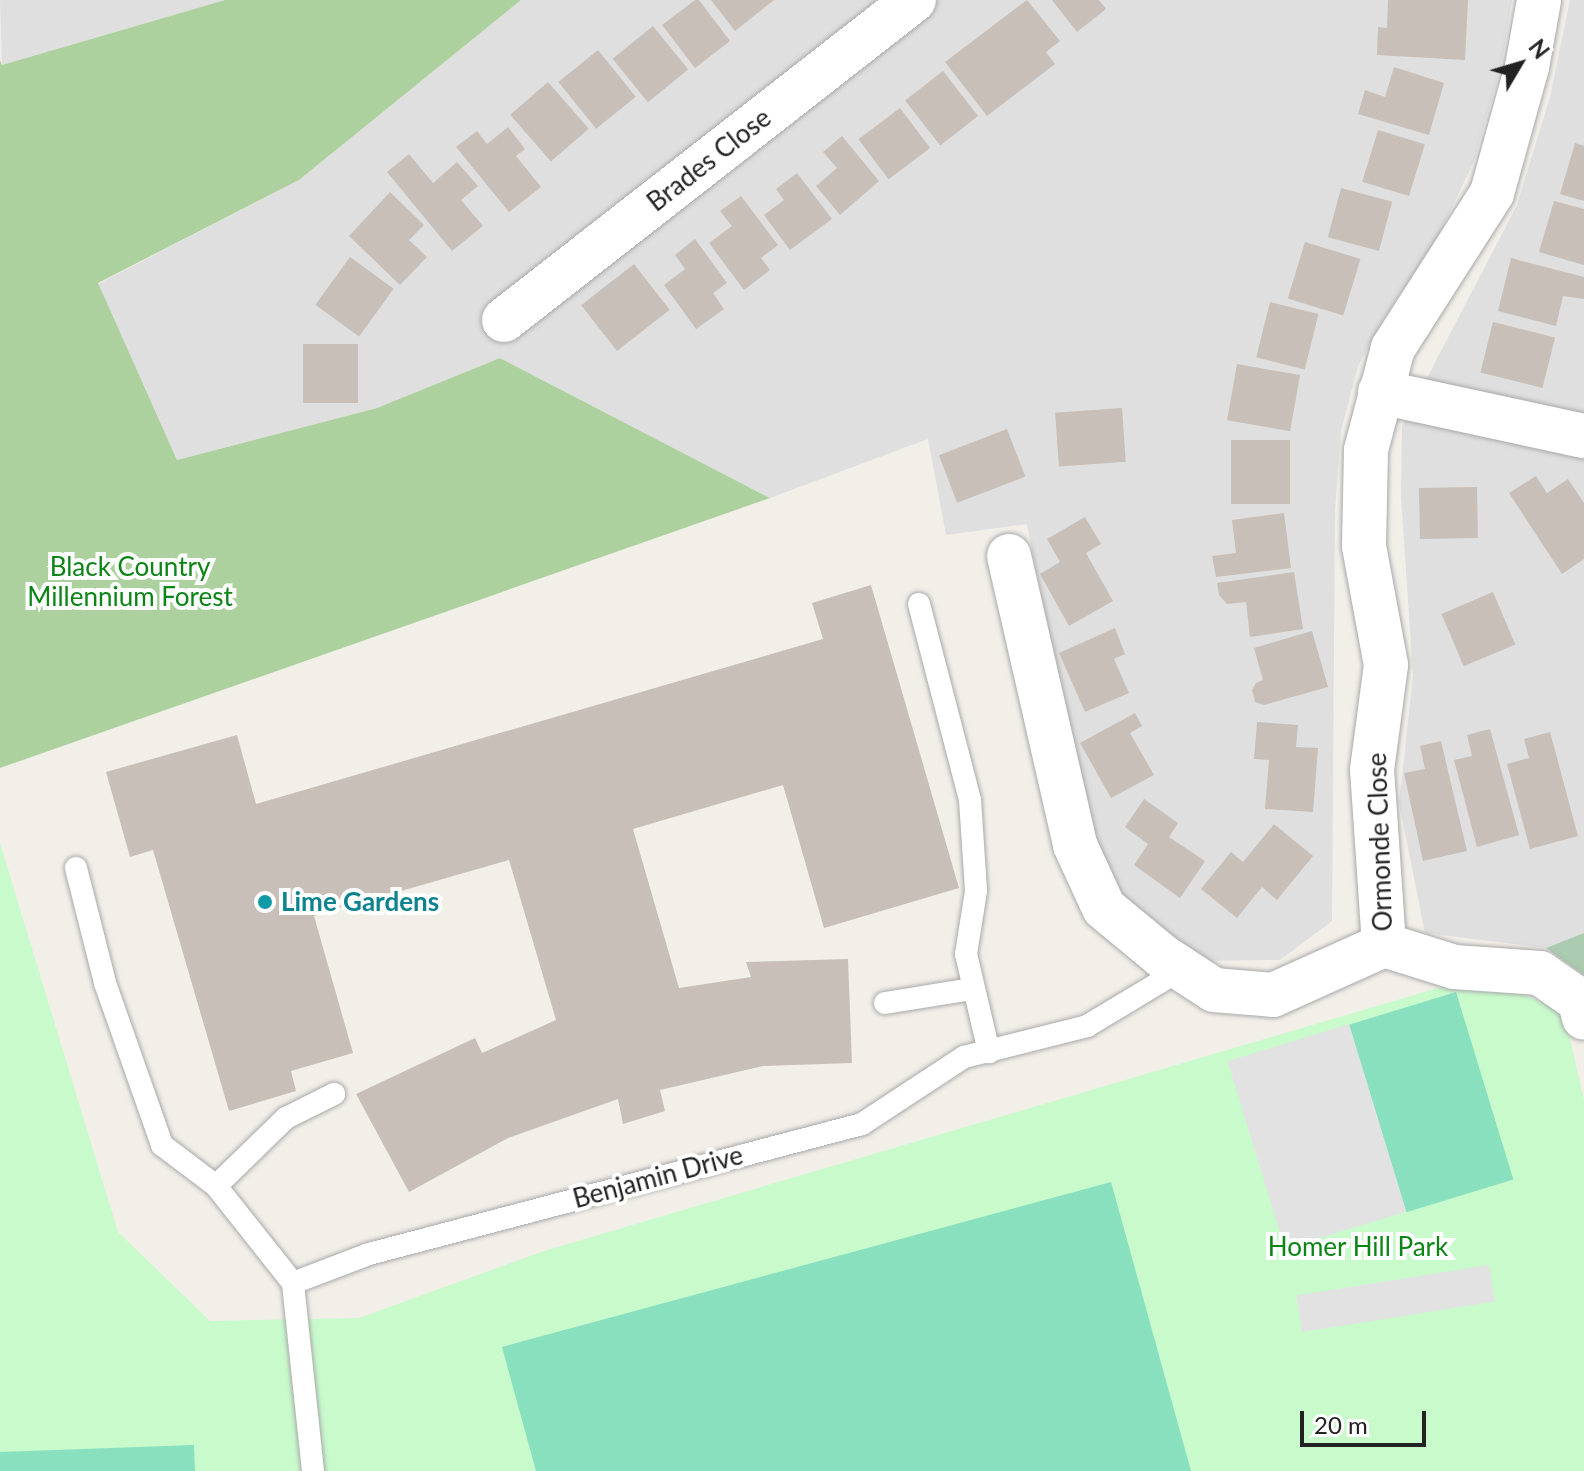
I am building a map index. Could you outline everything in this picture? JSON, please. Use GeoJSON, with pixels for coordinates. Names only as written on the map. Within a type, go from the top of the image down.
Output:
{"type":"FeatureCollection","features":[{"type":"Feature","properties":{"kind":"street","name":"Brades Close"},"geometry":{"type":"LineString","coordinates":[[504,320],[914,0]]}},
{"type":"Feature","properties":{"kind":"street","name":"Ormonde Close"},"geometry":{"type":"LineString","coordinates":[[1009,556],[1075,845],[1104,908],[1214,990],[1273,995],[1384,945],[1372,770],[1386,665],[1364,546],[1366,450],[1393,348],[1492,193],[1527,67],[1539,0]]}},
{"type":"Feature","properties":{"kind":"street"},"geometry":{"type":"LineString","coordinates":[[1380,392],[1584,436]]}},
{"type":"Feature","properties":{"kind":"street"},"geometry":{"type":"LineString","coordinates":[[1384,945],[1454,967],[1570,977],[1584,1018]]}},
{"type":"Feature","properties":{"kind":"lane"},"geometry":{"type":"LineString","coordinates":[[919,604],[970,800],[976,891],[966,954],[971,989],[989,1052]]}},
{"type":"Feature","properties":{"kind":"lane"},"geometry":{"type":"LineString","coordinates":[[76,868],[105,983],[162,1145],[216,1186],[293,1283],[313,1471]]}},
{"type":"Feature","properties":{"kind":"lane","name":"Benjamin Drive"},"geometry":{"type":"LineString","coordinates":[[293,1283],[369,1254],[862,1124],[964,1057],[1087,1026],[1182,969]]}},
{"type":"Feature","properties":{"kind":"lane"},"geometry":{"type":"LineString","coordinates":[[885,1003],[971,989]]}},
{"type":"Feature","properties":{"kind":"lane"},"geometry":{"type":"LineString","coordinates":[[216,1186],[286,1118],[334,1094]]}},
{"type":"Feature","properties":{"kind":"shaded area"},"geometry":{"type":"Polygon","coordinates":[[[0,0],[225,0],[2,65],[0,0]]]}},
{"type":"Feature","properties":{"kind":"shaded area"},"geometry":{"type":"Polygon","coordinates":[[[521,0],[1512,0],[1502,62],[1474,161],[1439,235],[1385,317],[1358,366],[1341,431],[1335,511],[1332,921],[1280,960],[1191,961],[1118,906],[1086,822],[1027,524],[946,535],[928,439],[770,498],[500,358],[377,408],[177,460],[98,284],[299,180],[521,0]]]}},
{"type":"Feature","properties":{"kind":"shaded area"},"geometry":{"type":"Polygon","coordinates":[[[1570,0],[1584,0],[1584,933],[1546,948],[1425,933],[1399,803],[1413,676],[1401,497],[1402,426],[1517,205],[1550,97],[1570,0]]]}},
{"type":"Feature","properties":{"kind":"shaded area"},"geometry":{"type":"Polygon","coordinates":[[[1349,1024],[1406,1211],[1285,1249],[1228,1061],[1349,1024]]]}},
{"type":"Feature","properties":{"kind":"shaded area"},"geometry":{"type":"Polygon","coordinates":[[[1489,1265],[1495,1302],[1302,1332],[1296,1296],[1489,1265]]]}},
{"type":"Feature","properties":{"kind":"green space","name":"Black Country Millennium Forest"},"geometry":{"type":"Polygon","coordinates":[[[225,0],[521,0],[299,180],[98,283],[177,460],[377,408],[500,358],[770,498],[0,768],[0,60],[2,65],[225,0]]]}},
{"type":"Feature","properties":{"kind":"green space","name":"Homer Hill Park"},"geometry":{"type":"Polygon","coordinates":[[[0,843],[118,1232],[210,1321],[359,1318],[544,1251],[1472,978],[1526,995],[1564,1013],[1584,1100],[1584,1471],[0,1471],[0,843]]]}},
{"type":"Feature","properties":{"kind":"green space"},"geometry":{"type":"Polygon","coordinates":[[[1584,933],[1584,975],[1546,948],[1584,933]]]}},
{"type":"Feature","properties":{"kind":"green space"},"geometry":{"type":"Polygon","coordinates":[[[1456,992],[1513,1179],[1406,1212],[1349,1025],[1456,992]]]}},
{"type":"Feature","properties":{"kind":"green space"},"geometry":{"type":"Polygon","coordinates":[[[1111,1182],[1191,1471],[536,1471],[502,1347],[1111,1182]]]}},
{"type":"Feature","properties":{"kind":"green space"},"geometry":{"type":"Polygon","coordinates":[[[194,1445],[195,1471],[0,1471],[0,1452],[194,1445]]]}},
{"type":"Feature","properties":{"kind":"building"},"geometry":{"type":"Polygon","coordinates":[[[699,0],[730,41],[695,68],[662,25],[699,0]]]}},
{"type":"Feature","properties":{"kind":"building"},"geometry":{"type":"Polygon","coordinates":[[[711,0],[774,0],[735,31],[711,0]]]}},
{"type":"Feature","properties":{"kind":"building"},"geometry":{"type":"Polygon","coordinates":[[[1027,0],[1060,41],[1046,52],[1055,64],[987,116],[945,62],[1027,0]]]}},
{"type":"Feature","properties":{"kind":"building"},"geometry":{"type":"Polygon","coordinates":[[[1052,0],[1099,0],[1106,9],[1077,32],[1052,0]]]}},
{"type":"Feature","properties":{"kind":"building"},"geometry":{"type":"Polygon","coordinates":[[[1388,0],[1468,0],[1465,60],[1377,55],[1378,27],[1387,28],[1388,0]]]}},
{"type":"Feature","properties":{"kind":"building"},"geometry":{"type":"Polygon","coordinates":[[[653,26],[688,70],[648,102],[613,59],[653,26]]]}},
{"type":"Feature","properties":{"kind":"building"},"geometry":{"type":"Polygon","coordinates":[[[598,50],[636,97],[596,129],[558,82],[598,50]]]}},
{"type":"Feature","properties":{"kind":"building"},"geometry":{"type":"Polygon","coordinates":[[[1394,67],[1444,83],[1429,135],[1358,114],[1365,90],[1385,97],[1394,67]]]}},
{"type":"Feature","properties":{"kind":"building"},"geometry":{"type":"Polygon","coordinates":[[[943,71],[978,116],[940,145],[905,101],[943,71]]]}},
{"type":"Feature","properties":{"kind":"building"},"geometry":{"type":"Polygon","coordinates":[[[548,82],[589,129],[551,162],[510,115],[548,82]]]}},
{"type":"Feature","properties":{"kind":"building"},"geometry":{"type":"Polygon","coordinates":[[[900,108],[930,148],[889,179],[858,139],[900,108]]]}},
{"type":"Feature","properties":{"kind":"building"},"geometry":{"type":"Polygon","coordinates":[[[508,127],[525,149],[516,156],[541,187],[509,212],[456,147],[477,131],[487,144],[508,127]]]}},
{"type":"Feature","properties":{"kind":"building"},"geometry":{"type":"Polygon","coordinates":[[[1378,130],[1425,144],[1409,196],[1362,182],[1378,130]]]}},
{"type":"Feature","properties":{"kind":"building"},"geometry":{"type":"Polygon","coordinates":[[[842,136],[879,181],[840,215],[816,186],[837,168],[823,152],[842,136]]]}},
{"type":"Feature","properties":{"kind":"building"},"geometry":{"type":"Polygon","coordinates":[[[1575,143],[1584,146],[1584,201],[1560,194],[1575,143]]]}},
{"type":"Feature","properties":{"kind":"building"},"geometry":{"type":"Polygon","coordinates":[[[409,154],[433,183],[457,162],[478,186],[461,200],[483,226],[452,251],[387,172],[409,154]]]}},
{"type":"Feature","properties":{"kind":"building"},"geometry":{"type":"Polygon","coordinates":[[[797,173],[832,219],[790,250],[764,215],[784,200],[776,189],[797,173]]]}},
{"type":"Feature","properties":{"kind":"building"},"geometry":{"type":"Polygon","coordinates":[[[1341,188],[1392,202],[1379,251],[1328,237],[1341,188]]]}},
{"type":"Feature","properties":{"kind":"building"},"geometry":{"type":"Polygon","coordinates":[[[390,192],[424,225],[409,240],[427,257],[400,285],[349,236],[390,192]]]}},
{"type":"Feature","properties":{"kind":"building"},"geometry":{"type":"Polygon","coordinates":[[[741,196],[778,245],[761,258],[770,270],[744,290],[709,243],[732,226],[720,211],[741,196]]]}},
{"type":"Feature","properties":{"kind":"building"},"geometry":{"type":"Polygon","coordinates":[[[1554,201],[1584,209],[1584,265],[1539,252],[1554,201]]]}},
{"type":"Feature","properties":{"kind":"building"},"geometry":{"type":"Polygon","coordinates":[[[695,239],[727,283],[713,293],[724,309],[696,329],[664,285],[685,269],[675,255],[695,239]]]}},
{"type":"Feature","properties":{"kind":"building"},"geometry":{"type":"Polygon","coordinates":[[[1305,242],[1360,259],[1343,315],[1288,298],[1305,242]]]}},
{"type":"Feature","properties":{"kind":"building"},"geometry":{"type":"Polygon","coordinates":[[[350,257],[394,289],[359,336],[315,305],[350,257]]]}},
{"type":"Feature","properties":{"kind":"building"},"geometry":{"type":"Polygon","coordinates":[[[1511,258],[1584,277],[1584,299],[1563,296],[1556,326],[1498,311],[1511,258]]]}},
{"type":"Feature","properties":{"kind":"building"},"geometry":{"type":"Polygon","coordinates":[[[634,264],[670,310],[617,351],[581,305],[634,264]]]}},
{"type":"Feature","properties":{"kind":"building"},"geometry":{"type":"Polygon","coordinates":[[[1270,302],[1319,314],[1305,369],[1256,357],[1270,302]]]}},
{"type":"Feature","properties":{"kind":"building"},"geometry":{"type":"Polygon","coordinates":[[[1493,322],[1555,337],[1543,388],[1480,372],[1493,322]]]}},
{"type":"Feature","properties":{"kind":"building"},"geometry":{"type":"Polygon","coordinates":[[[303,344],[358,344],[358,403],[303,403],[303,344]]]}},
{"type":"Feature","properties":{"kind":"building"},"geometry":{"type":"Polygon","coordinates":[[[1237,364],[1300,375],[1290,431],[1227,420],[1237,364]]]}},
{"type":"Feature","properties":{"kind":"building"},"geometry":{"type":"Polygon","coordinates":[[[1122,408],[1126,462],[1059,467],[1055,413],[1122,408]]]}},
{"type":"Feature","properties":{"kind":"building"},"geometry":{"type":"Polygon","coordinates":[[[1007,429],[1025,477],[957,503],[939,455],[1007,429]]]}},
{"type":"Feature","properties":{"kind":"building"},"geometry":{"type":"Polygon","coordinates":[[[1231,440],[1290,440],[1290,504],[1231,504],[1231,440]]]}},
{"type":"Feature","properties":{"kind":"building"},"geometry":{"type":"Polygon","coordinates":[[[1536,476],[1547,493],[1568,479],[1584,503],[1584,559],[1562,574],[1509,493],[1536,476]]]}},
{"type":"Feature","properties":{"kind":"building"},"geometry":{"type":"Polygon","coordinates":[[[1477,487],[1478,538],[1420,539],[1419,488],[1477,487]]]}},
{"type":"Feature","properties":{"kind":"building"},"geometry":{"type":"Polygon","coordinates":[[[1284,513],[1291,568],[1216,577],[1212,556],[1236,553],[1232,520],[1284,513]]]}},
{"type":"Feature","properties":{"kind":"building"},"geometry":{"type":"Polygon","coordinates":[[[1085,517],[1101,544],[1086,553],[1113,601],[1069,626],[1040,574],[1060,562],[1047,539],[1085,517]]]}},
{"type":"Feature","properties":{"kind":"building"},"geometry":{"type":"Polygon","coordinates":[[[1294,572],[1303,629],[1250,637],[1246,602],[1227,604],[1219,595],[1217,583],[1294,572]]]}},
{"type":"Feature","properties":{"kind":"building","name":"Lime Gardens"},"geometry":{"type":"Polygon","coordinates":[[[871,585],[959,888],[824,928],[783,785],[633,829],[679,988],[751,977],[746,962],[848,959],[852,1063],[763,1066],[660,1090],[665,1111],[623,1124],[618,1099],[508,1138],[409,1192],[356,1094],[475,1038],[482,1053],[556,1020],[509,860],[314,916],[353,1053],[291,1071],[296,1091],[229,1111],[153,850],[130,857],[106,772],[237,735],[256,804],[823,639],[812,603],[871,585]]]}},
{"type":"Feature","properties":{"kind":"building"},"geometry":{"type":"Polygon","coordinates":[[[1493,592],[1515,644],[1464,666],[1441,614],[1493,592]]]}},
{"type":"Feature","properties":{"kind":"building"},"geometry":{"type":"Polygon","coordinates":[[[1115,628],[1125,654],[1114,659],[1129,693],[1085,712],[1059,653],[1115,628]]]}},
{"type":"Feature","properties":{"kind":"building"},"geometry":{"type":"Polygon","coordinates":[[[1312,631],[1328,687],[1264,705],[1255,702],[1252,690],[1256,683],[1263,680],[1254,648],[1312,631]]]}},
{"type":"Feature","properties":{"kind":"building"},"geometry":{"type":"Polygon","coordinates":[[[1135,713],[1142,726],[1130,733],[1154,775],[1111,798],[1080,743],[1135,713]]]}},
{"type":"Feature","properties":{"kind":"building"},"geometry":{"type":"Polygon","coordinates":[[[1257,722],[1298,725],[1296,747],[1318,748],[1313,812],[1265,809],[1269,760],[1254,759],[1257,722]]]}},
{"type":"Feature","properties":{"kind":"building"},"geometry":{"type":"Polygon","coordinates":[[[1490,729],[1519,835],[1477,847],[1454,760],[1472,756],[1467,735],[1490,729]]]}},
{"type":"Feature","properties":{"kind":"building"},"geometry":{"type":"Polygon","coordinates":[[[1550,732],[1578,836],[1530,849],[1507,764],[1529,758],[1524,739],[1550,732]]]}},
{"type":"Feature","properties":{"kind":"building"},"geometry":{"type":"Polygon","coordinates":[[[1441,741],[1467,851],[1423,861],[1404,773],[1425,769],[1420,746],[1441,741]]]}},
{"type":"Feature","properties":{"kind":"building"},"geometry":{"type":"Polygon","coordinates":[[[1144,799],[1178,823],[1169,837],[1205,861],[1180,898],[1134,865],[1148,844],[1125,827],[1144,799]]]}},
{"type":"Feature","properties":{"kind":"building"},"geometry":{"type":"Polygon","coordinates":[[[1274,824],[1313,856],[1277,900],[1262,887],[1237,918],[1201,889],[1231,852],[1243,862],[1274,824]]]}},
{"type":"Feature","properties":{"kind":"place","name":"Lime Gardens"},"geometry":{"type":"Point","coordinates":[265,902]}}]}
